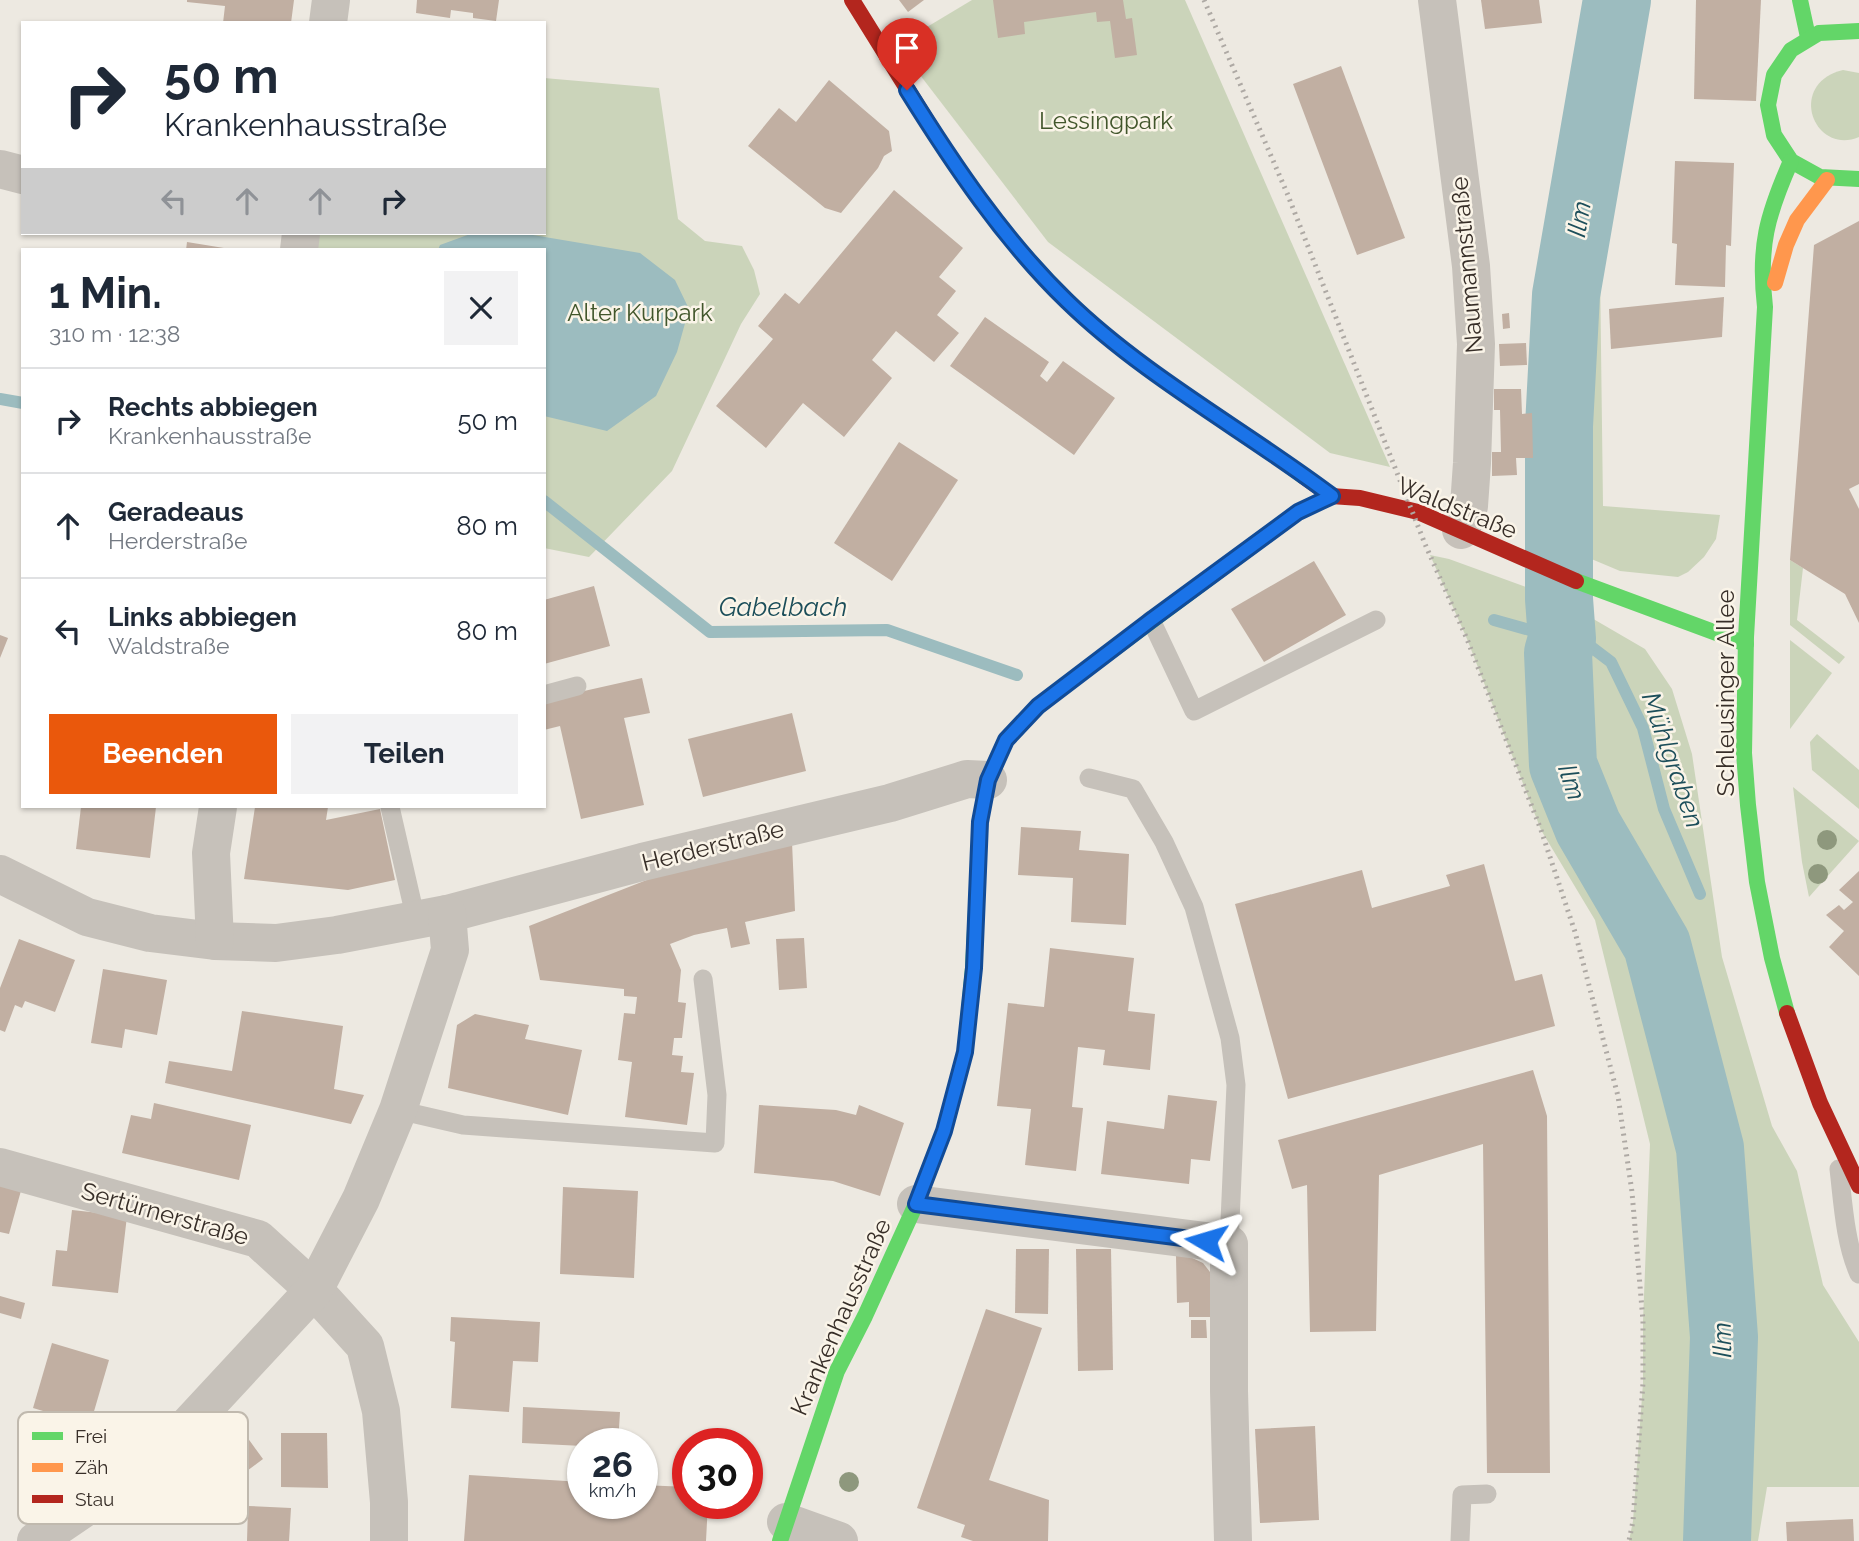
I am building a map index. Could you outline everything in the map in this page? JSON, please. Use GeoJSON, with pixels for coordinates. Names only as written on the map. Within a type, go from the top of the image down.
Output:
{"type":"FeatureCollection","features":[{"type":"Feature","properties":{"kind":"street"},"geometry":{"type":"LineString","coordinates":[[328,21],[331,0]]}},
{"type":"Feature","properties":{"kind":"street"},"geometry":{"type":"LineString","coordinates":[[852,0],[933,132],[988,210],[1068,302],[1128,353],[1332,496],[1298,512],[1038,706],[1006,740],[988,780]]}},
{"type":"Feature","properties":{"kind":"street","name":"Naumannstraße"},"geometry":{"type":"LineString","coordinates":[[1437,0],[1471,266],[1476,344],[1471,484],[1469,506],[1461,530]]}},
{"type":"Feature","properties":{"kind":"street"},"geometry":{"type":"LineString","coordinates":[[1800,0],[1808,37]]}},
{"type":"Feature","properties":{"kind":"street"},"geometry":{"type":"LineString","coordinates":[[1857,24],[1808,37],[1784,56],[1774,71],[1768,95],[1768,122],[1774,138],[1791,161],[1809,174],[1827,180],[1859,179]]}},
{"type":"Feature","properties":{"kind":"street","name":"Schleusinger Allee"},"geometry":{"type":"LineString","coordinates":[[1791,161],[1770,206],[1764,230],[1760,273],[1765,307],[1746,645],[1744,753],[1752,846],[1773,961],[1802,1057],[1836,1140],[1859,1186]]}},
{"type":"Feature","properties":{"kind":"street"},"geometry":{"type":"LineString","coordinates":[[0,169],[21,174]]}},
{"type":"Feature","properties":{"kind":"street","name":"Schleusinger Allee"},"geometry":{"type":"LineString","coordinates":[[1765,307],[1797,220],[1827,180]]}},
{"type":"Feature","properties":{"kind":"street","name":"Waldstraße"},"geometry":{"type":"LineString","coordinates":[[1332,496],[1352,496],[1382,502],[1436,519],[1620,600],[1746,645]]}},
{"type":"Feature","properties":{"kind":"street","name":"Herderstraße"},"geometry":{"type":"LineString","coordinates":[[0,874],[87,917],[150,933],[215,941],[276,943],[337,935],[431,917],[642,862],[890,803],[967,779],[988,780]]}},
{"type":"Feature","properties":{"kind":"street","name":"Krankenhausstraße"},"geometry":{"type":"LineString","coordinates":[[783,1532],[836,1371],[865,1316],[916,1204],[944,1131],[965,1052],[974,968],[980,822],[988,780]]}},
{"type":"Feature","properties":{"kind":"street"},"geometry":{"type":"LineString","coordinates":[[215,941],[211,853],[218,808]]}},
{"type":"Feature","properties":{"kind":"street"},"geometry":{"type":"LineString","coordinates":[[201,1412],[314,1290],[361,1199],[398,1110],[450,950],[431,917]]}},
{"type":"Feature","properties":{"kind":"street","name":"Sertürnerstraße"},"geometry":{"type":"LineString","coordinates":[[0,1167],[258,1239],[314,1290],[365,1346],[381,1411],[389,1502],[389,1541]]}},
{"type":"Feature","properties":{"kind":"street"},"geometry":{"type":"LineString","coordinates":[[916,1204],[1229,1244],[1233,1541]]}},
{"type":"Feature","properties":{"kind":"street"},"geometry":{"type":"LineString","coordinates":[[36,1541],[61,1524]]}},
{"type":"Feature","properties":{"kind":"street"},"geometry":{"type":"LineString","coordinates":[[783,1532],[839,1541]]}},
{"type":"Feature","properties":{"kind":"lane"},"geometry":{"type":"LineString","coordinates":[[1151,620],[1194,711],[1376,620]]}},
{"type":"Feature","properties":{"kind":"lane"},"geometry":{"type":"LineString","coordinates":[[546,694],[577,685]]}},
{"type":"Feature","properties":{"kind":"lane"},"geometry":{"type":"LineString","coordinates":[[1089,778],[1133,789],[1164,842],[1194,907],[1230,1038],[1236,1085],[1229,1244]]}},
{"type":"Feature","properties":{"kind":"lane"},"geometry":{"type":"LineString","coordinates":[[390,808],[431,917]]}},
{"type":"Feature","properties":{"kind":"lane"},"geometry":{"type":"LineString","coordinates":[[398,1110],[463,1125],[715,1143],[717,1095],[703,979]]}},
{"type":"Feature","properties":{"kind":"lane"},"geometry":{"type":"LineString","coordinates":[[1836,1140],[1843,1201],[1854,1264],[1859,1275]]}},
{"type":"Feature","properties":{"kind":"lane"},"geometry":{"type":"LineString","coordinates":[[1460,1541],[1462,1494],[1487,1494]]}},
{"type":"Feature","properties":{"kind":"green space","name":"Lessingpark"},"geometry":{"type":"Polygon","coordinates":[[[972,0],[1185,0],[1390,467],[1330,453],[1048,242],[897,45],[972,0]]]}},
{"type":"Feature","properties":{"kind":"green space"},"geometry":{"type":"Polygon","coordinates":[[[1592,0],[1645,0],[1621,130],[1600,268],[1603,506],[1720,515],[1716,539],[1704,557],[1688,572],[1678,577],[1620,571],[1539,537],[1543,334],[1592,0]]]}},
{"type":"Feature","properties":{"kind":"green space"},"geometry":{"type":"Polygon","coordinates":[[[1843,70],[1859,73],[1859,137],[1843,140],[1829,137],[1819,128],[1813,116],[1811,102],[1815,89],[1825,78],[1843,70]]]}},
{"type":"Feature","properties":{"kind":"green space","name":"Alter Kurpark"},"geometry":{"type":"Polygon","coordinates":[[[546,78],[659,88],[678,219],[705,241],[742,246],[754,270],[760,294],[741,324],[672,471],[589,557],[546,548],[546,248],[313,248],[316,235],[546,235],[546,78]]]}},
{"type":"Feature","properties":{"kind":"green space"},"geometry":{"type":"Polygon","coordinates":[[[1430,555],[1449,559],[1559,599],[1645,649],[1672,689],[1692,754],[1722,957],[1772,1126],[1797,1171],[1823,1285],[1859,1342],[1859,1487],[1767,1487],[1758,1541],[1629,1541],[1633,1521],[1643,1383],[1650,1144],[1595,920],[1541,830],[1467,639],[1430,555]]]}},
{"type":"Feature","properties":{"kind":"green space"},"geometry":{"type":"Polygon","coordinates":[[[1790,560],[1803,568],[1797,620],[1845,657],[1839,664],[1790,625],[1790,560]]]}},
{"type":"Feature","properties":{"kind":"green space"},"geometry":{"type":"Polygon","coordinates":[[[1790,640],[1832,673],[1790,729],[1790,640]]]}},
{"type":"Feature","properties":{"kind":"green space"},"geometry":{"type":"Polygon","coordinates":[[[1817,734],[1859,770],[1859,809],[1812,770],[1810,742],[1817,734]]]}},
{"type":"Feature","properties":{"kind":"green space"},"geometry":{"type":"Polygon","coordinates":[[[1793,787],[1859,841],[1809,897],[1802,862],[1793,787]]]}},
{"type":"Feature","properties":{"kind":"water"},"geometry":{"type":"Polygon","coordinates":[[[468,235],[533,235],[640,253],[675,280],[689,309],[677,352],[656,396],[607,431],[546,416],[546,248],[439,248],[440,245],[468,235]]]}},
{"type":"Feature","properties":{"kind":"building"},"geometry":{"type":"Polygon","coordinates":[[[294,0],[291,21],[223,21],[225,6],[187,2],[294,0]]]}},
{"type":"Feature","properties":{"kind":"building"},"geometry":{"type":"Polygon","coordinates":[[[417,0],[499,0],[496,21],[473,18],[473,13],[451,10],[450,18],[416,13],[417,0]]]}},
{"type":"Feature","properties":{"kind":"building"},"geometry":{"type":"Polygon","coordinates":[[[899,0],[924,0],[908,12],[899,0]]]}},
{"type":"Feature","properties":{"kind":"building"},"geometry":{"type":"Polygon","coordinates":[[[993,0],[1123,0],[1126,19],[1132,18],[1137,55],[1115,58],[1110,21],[1097,22],[1096,12],[1024,22],[1025,34],[998,38],[993,0]]]}},
{"type":"Feature","properties":{"kind":"building"},"geometry":{"type":"Polygon","coordinates":[[[1481,0],[1539,0],[1542,23],[1485,29],[1481,0]]]}},
{"type":"Feature","properties":{"kind":"building"},"geometry":{"type":"Polygon","coordinates":[[[1696,0],[1761,0],[1756,101],[1694,99],[1696,0]]]}},
{"type":"Feature","properties":{"kind":"building"},"geometry":{"type":"Polygon","coordinates":[[[1341,66],[1405,238],[1357,255],[1293,84],[1341,66]]]}},
{"type":"Feature","properties":{"kind":"building"},"geometry":{"type":"Polygon","coordinates":[[[829,80],[889,131],[892,151],[884,156],[878,168],[841,213],[825,208],[748,146],[779,108],[796,122],[829,80]]]}},
{"type":"Feature","properties":{"kind":"building"},"geometry":{"type":"Polygon","coordinates":[[[1675,161],[1734,163],[1731,246],[1726,245],[1725,287],[1675,285],[1677,244],[1672,243],[1675,161]]]}},
{"type":"Feature","properties":{"kind":"building"},"geometry":{"type":"Polygon","coordinates":[[[894,190],[963,248],[939,277],[956,291],[937,315],[959,333],[934,362],[896,331],[872,360],[892,378],[844,437],[803,403],[766,448],[716,406],[773,339],[758,326],[785,293],[799,304],[894,190]]]}},
{"type":"Feature","properties":{"kind":"building"},"geometry":{"type":"Polygon","coordinates":[[[1859,221],[1859,484],[1849,489],[1859,509],[1859,623],[1845,594],[1790,560],[1814,245],[1859,221]]]}},
{"type":"Feature","properties":{"kind":"building"},"geometry":{"type":"Polygon","coordinates":[[[187,242],[224,248],[186,248],[187,242]]]}},
{"type":"Feature","properties":{"kind":"building"},"geometry":{"type":"Polygon","coordinates":[[[1724,297],[1722,337],[1611,349],[1609,309],[1724,297]]]}},
{"type":"Feature","properties":{"kind":"building"},"geometry":{"type":"Polygon","coordinates":[[[1509,313],[1510,328],[1503,329],[1502,314],[1509,313]]]}},
{"type":"Feature","properties":{"kind":"building"},"geometry":{"type":"Polygon","coordinates":[[[985,317],[1049,362],[1040,376],[1047,382],[1063,361],[1115,398],[1074,455],[950,366],[985,317]]]}},
{"type":"Feature","properties":{"kind":"building"},"geometry":{"type":"Polygon","coordinates":[[[1526,343],[1527,365],[1500,366],[1499,344],[1526,343]]]}},
{"type":"Feature","properties":{"kind":"building"},"geometry":{"type":"Polygon","coordinates":[[[1494,389],[1521,389],[1522,414],[1532,413],[1533,458],[1516,458],[1517,475],[1492,476],[1492,452],[1501,452],[1500,410],[1494,410],[1494,389]]]}},
{"type":"Feature","properties":{"kind":"building"},"geometry":{"type":"Polygon","coordinates":[[[899,442],[958,480],[892,581],[834,543],[899,442]]]}},
{"type":"Feature","properties":{"kind":"building"},"geometry":{"type":"Polygon","coordinates":[[[1314,561],[1346,615],[1264,662],[1231,609],[1314,561]]]}},
{"type":"Feature","properties":{"kind":"building"},"geometry":{"type":"Polygon","coordinates":[[[594,586],[610,646],[546,663],[546,599],[594,586]]]}},
{"type":"Feature","properties":{"kind":"building"},"geometry":{"type":"Polygon","coordinates":[[[0,635],[8,638],[0,658],[0,635]]]}},
{"type":"Feature","properties":{"kind":"building"},"geometry":{"type":"Polygon","coordinates":[[[642,678],[650,713],[624,718],[644,805],[581,819],[560,726],[546,730],[546,700],[642,678]]]}},
{"type":"Feature","properties":{"kind":"building"},"geometry":{"type":"Polygon","coordinates":[[[792,713],[806,771],[703,797],[688,739],[792,713]]]}},
{"type":"Feature","properties":{"kind":"building"},"geometry":{"type":"Polygon","coordinates":[[[81,808],[156,808],[150,858],[76,849],[81,808]]]}},
{"type":"Feature","properties":{"kind":"building"},"geometry":{"type":"Polygon","coordinates":[[[255,808],[328,808],[326,820],[380,809],[395,880],[348,890],[244,879],[255,808]]]}},
{"type":"Feature","properties":{"kind":"building"},"geometry":{"type":"Polygon","coordinates":[[[1021,827],[1081,831],[1079,850],[1129,854],[1126,925],[1071,922],[1073,878],[1018,875],[1021,827]]]}},
{"type":"Feature","properties":{"kind":"building"},"geometry":{"type":"Polygon","coordinates":[[[792,842],[795,911],[745,922],[750,944],[731,948],[727,928],[694,935],[670,944],[681,970],[678,1002],[686,1003],[682,1038],[674,1038],[672,1055],[683,1056],[681,1072],[694,1073],[687,1125],[625,1117],[632,1062],[618,1060],[624,1013],[635,1014],[637,997],[624,996],[624,989],[540,980],[529,926],[680,867],[792,842]]]}},
{"type":"Feature","properties":{"kind":"building"},"geometry":{"type":"Polygon","coordinates":[[[1484,864],[1515,981],[1542,974],[1555,1026],[1288,1099],[1235,904],[1362,870],[1372,908],[1450,886],[1446,875],[1484,864]]]}},
{"type":"Feature","properties":{"kind":"building"},"geometry":{"type":"Polygon","coordinates":[[[1859,871],[1859,976],[1829,947],[1844,931],[1826,915],[1839,905],[1844,910],[1853,902],[1839,890],[1859,871]]]}},
{"type":"Feature","properties":{"kind":"building"},"geometry":{"type":"Polygon","coordinates":[[[804,938],[807,988],[779,990],[776,939],[804,938]]]}},
{"type":"Feature","properties":{"kind":"building"},"geometry":{"type":"Polygon","coordinates":[[[19,939],[75,960],[55,1012],[25,1001],[22,1008],[15,1005],[5,1032],[0,1030],[0,988],[19,939]]]}},
{"type":"Feature","properties":{"kind":"building"},"geometry":{"type":"Polygon","coordinates":[[[1050,948],[1134,958],[1128,1011],[1155,1014],[1150,1070],[1103,1065],[1105,1050],[1078,1047],[1072,1107],[1083,1108],[1076,1171],[1025,1165],[1031,1109],[997,1106],[1008,1003],[1044,1007],[1050,948]]]}},
{"type":"Feature","properties":{"kind":"building"},"geometry":{"type":"Polygon","coordinates":[[[103,969],[167,980],[157,1035],[125,1029],[122,1048],[91,1043],[103,969]]]}},
{"type":"Feature","properties":{"kind":"building"},"geometry":{"type":"Polygon","coordinates":[[[242,1011],[343,1026],[334,1089],[364,1095],[351,1124],[165,1083],[169,1061],[232,1071],[242,1011]]]}},
{"type":"Feature","properties":{"kind":"building"},"geometry":{"type":"Polygon","coordinates":[[[475,1014],[529,1025],[525,1039],[582,1050],[568,1115],[448,1088],[457,1025],[475,1014]]]}},
{"type":"Feature","properties":{"kind":"building"},"geometry":{"type":"Polygon","coordinates":[[[1533,1070],[1547,1116],[1550,1473],[1487,1473],[1483,1144],[1379,1175],[1376,1331],[1310,1332],[1307,1185],[1292,1189],[1278,1140],[1533,1070]]]}},
{"type":"Feature","properties":{"kind":"building"},"geometry":{"type":"Polygon","coordinates":[[[1168,1095],[1217,1101],[1210,1161],[1191,1159],[1189,1184],[1101,1174],[1107,1121],[1164,1129],[1168,1095]]]}},
{"type":"Feature","properties":{"kind":"building"},"geometry":{"type":"Polygon","coordinates":[[[154,1103],[251,1125],[239,1180],[122,1153],[131,1115],[151,1119],[154,1103]]]}},
{"type":"Feature","properties":{"kind":"building"},"geometry":{"type":"Polygon","coordinates":[[[759,1105],[836,1110],[856,1115],[859,1105],[904,1123],[880,1196],[833,1181],[754,1173],[759,1105]]]}},
{"type":"Feature","properties":{"kind":"building"},"geometry":{"type":"Polygon","coordinates":[[[0,1180],[22,1187],[9,1234],[0,1232],[0,1180]]]}},
{"type":"Feature","properties":{"kind":"building"},"geometry":{"type":"Polygon","coordinates":[[[563,1187],[638,1191],[634,1278],[560,1274],[563,1187]]]}},
{"type":"Feature","properties":{"kind":"building"},"geometry":{"type":"Polygon","coordinates":[[[72,1210],[127,1216],[118,1293],[52,1286],[56,1250],[67,1251],[72,1210]]]}},
{"type":"Feature","properties":{"kind":"building"},"geometry":{"type":"Polygon","coordinates":[[[1016,1249],[1049,1249],[1048,1314],[1015,1313],[1016,1249]]]}},
{"type":"Feature","properties":{"kind":"building"},"geometry":{"type":"Polygon","coordinates":[[[1076,1249],[1111,1249],[1113,1370],[1078,1371],[1076,1249]]]}},
{"type":"Feature","properties":{"kind":"building"},"geometry":{"type":"Polygon","coordinates":[[[1176,1256],[1188,1256],[1203,1263],[1210,1272],[1215,1317],[1189,1317],[1189,1302],[1177,1303],[1176,1256]]]}},
{"type":"Feature","properties":{"kind":"building"},"geometry":{"type":"Polygon","coordinates":[[[0,1296],[25,1303],[21,1319],[0,1313],[0,1296]]]}},
{"type":"Feature","properties":{"kind":"building"},"geometry":{"type":"Polygon","coordinates":[[[986,1309],[1042,1328],[989,1480],[1049,1500],[1048,1541],[973,1541],[961,1537],[965,1525],[917,1508],[986,1309]]]}},
{"type":"Feature","properties":{"kind":"building"},"geometry":{"type":"Polygon","coordinates":[[[451,1317],[540,1322],[538,1362],[513,1361],[509,1412],[451,1408],[455,1342],[450,1341],[451,1317]]]}},
{"type":"Feature","properties":{"kind":"building"},"geometry":{"type":"Polygon","coordinates":[[[1191,1320],[1206,1320],[1207,1338],[1191,1338],[1191,1320]]]}},
{"type":"Feature","properties":{"kind":"building"},"geometry":{"type":"Polygon","coordinates":[[[52,1343],[109,1360],[94,1412],[46,1412],[33,1408],[52,1343]]]}},
{"type":"Feature","properties":{"kind":"building"},"geometry":{"type":"Polygon","coordinates":[[[523,1407],[620,1412],[619,1428],[567,1428],[567,1445],[522,1443],[523,1407]]]}},
{"type":"Feature","properties":{"kind":"building"},"geometry":{"type":"Polygon","coordinates":[[[1315,1426],[1319,1520],[1260,1523],[1255,1429],[1315,1426]]]}},
{"type":"Feature","properties":{"kind":"building"},"geometry":{"type":"Polygon","coordinates":[[[281,1433],[327,1433],[328,1488],[281,1487],[281,1433]]]}},
{"type":"Feature","properties":{"kind":"building"},"geometry":{"type":"Polygon","coordinates":[[[248,1438],[263,1459],[248,1470],[248,1438]]]}},
{"type":"Feature","properties":{"kind":"building"},"geometry":{"type":"Polygon","coordinates":[[[469,1475],[567,1481],[567,1519],[658,1519],[658,1486],[672,1486],[672,1519],[707,1519],[706,1541],[464,1541],[469,1475]]]}},
{"type":"Feature","properties":{"kind":"building"},"geometry":{"type":"Polygon","coordinates":[[[248,1506],[291,1508],[289,1541],[247,1541],[248,1506]]]}},
{"type":"Feature","properties":{"kind":"building"},"geometry":{"type":"Polygon","coordinates":[[[1853,1519],[1854,1541],[1787,1541],[1786,1522],[1853,1519]]]}},
{"type":"Feature","properties":{"kind":"waterway","name":"Ilm"},"geometry":{"type":"LineString","coordinates":[[1617,0],[1566,295],[1559,426],[1559,599],[1562,639],[1558,653],[1563,765],[1588,827],[1657,945],[1710,1148],[1724,1337],[1717,1541]]}},
{"type":"Feature","properties":{"kind":"waterway","name":"Gabelbach"},"geometry":{"type":"LineString","coordinates":[[0,399],[21,403]]}},
{"type":"Feature","properties":{"kind":"waterway","name":"Gabelbach"},"geometry":{"type":"LineString","coordinates":[[546,503],[710,632],[887,630],[1017,675]]}},
{"type":"Feature","properties":{"kind":"waterway","name":"Gabelbach"},"geometry":{"type":"LineString","coordinates":[[1494,620],[1562,639]]}},
{"type":"Feature","properties":{"kind":"waterway","name":"Mühlgraben"},"geometry":{"type":"LineString","coordinates":[[1561,624],[1611,662],[1643,728],[1664,809],[1700,894]]}},
{"type":"Feature","properties":{"kind":"railway"},"geometry":{"type":"LineString","coordinates":[[1204,0],[1287,193],[1425,544],[1467,639],[1541,830],[1575,932],[1618,1096],[1632,1192],[1643,1321],[1643,1383],[1633,1521],[1629,1541]]}},
{"type":"Feature","properties":{"kind":"traffic: fast"},"geometry":{"type":"LineString","coordinates":[[1800,0],[1808,37]]}},
{"type":"Feature","properties":{"kind":"traffic: fast"},"geometry":{"type":"LineString","coordinates":[[1859,31],[1819,33],[1791,50],[1774,75],[1768,105],[1774,135],[1791,161],[1820,177],[1859,179]]}},
{"type":"Feature","properties":{"kind":"traffic: fast"},"geometry":{"type":"LineString","coordinates":[[939,140],[1011,239],[1073,306],[1146,367],[1303,476]]}},
{"type":"Feature","properties":{"kind":"traffic: fast"},"geometry":{"type":"LineString","coordinates":[[1787,1013],[1772,958],[1757,882],[1744,753],[1746,637],[1765,307],[1764,249],[1770,215],[1791,161]]}},
{"type":"Feature","properties":{"kind":"traffic: fast"},"geometry":{"type":"LineString","coordinates":[[1068,683],[1298,512],[1331,496]]}},
{"type":"Feature","properties":{"kind":"traffic: fast"},"geometry":{"type":"LineString","coordinates":[[1576,581],[1746,644]]}},
{"type":"Feature","properties":{"kind":"traffic: fast"},"geometry":{"type":"LineString","coordinates":[[780,1541],[837,1371],[916,1204],[944,1131],[965,1052],[977,891]]}},
{"type":"Feature","properties":{"kind":"traffic: slow"},"geometry":{"type":"LineString","coordinates":[[1775,283],[1786,245],[1797,220],[1827,180]]}},
{"type":"Feature","properties":{"kind":"traffic: jam"},"geometry":{"type":"LineString","coordinates":[[852,0],[939,140]]}},
{"type":"Feature","properties":{"kind":"traffic: jam"},"geometry":{"type":"LineString","coordinates":[[1303,476],[1331,496],[1360,498],[1418,512],[1576,581]]}},
{"type":"Feature","properties":{"kind":"traffic: jam"},"geometry":{"type":"LineString","coordinates":[[977,891],[980,822],[988,780],[1006,740],[1038,706],[1068,683]]}},
{"type":"Feature","properties":{"kind":"traffic: jam"},"geometry":{"type":"LineString","coordinates":[[1787,1013],[1820,1103],[1859,1186]]}},
{"type":"Feature","properties":{"kind":"route"},"geometry":{"type":"LineString","coordinates":[[907,90],[988,210],[1068,302],[1128,353],[1332,496],[1298,512],[1038,706],[1006,740],[988,780],[980,822],[974,968],[965,1052],[944,1131],[916,1204],[1206,1241]]}}]}
